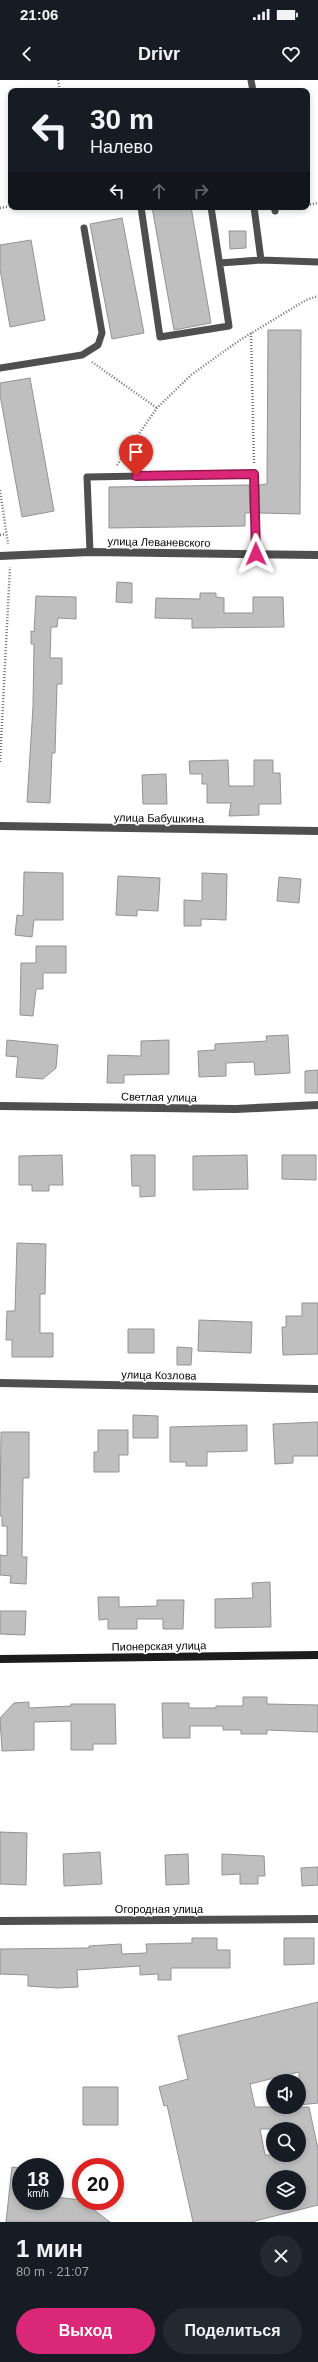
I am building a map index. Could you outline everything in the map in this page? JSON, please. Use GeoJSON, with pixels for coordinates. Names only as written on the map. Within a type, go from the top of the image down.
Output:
{"type":"FeatureCollection","features":[{"type":"Feature","properties":{"kind":"street","name":"улица Леваневского"},"geometry":{"type":"LineString","coordinates":[[0,556],[90,552],[318,555]]}},
{"type":"Feature","properties":{"kind":"street","name":"улица Бабушкина"},"geometry":{"type":"LineString","coordinates":[[0,826],[318,831]]}},
{"type":"Feature","properties":{"kind":"street","name":"Светлая улица"},"geometry":{"type":"LineString","coordinates":[[0,1106],[236,1109],[318,1105]]}},
{"type":"Feature","properties":{"kind":"street","name":"улица Козлова"},"geometry":{"type":"LineString","coordinates":[[0,1383],[318,1389]]}},
{"type":"Feature","properties":{"kind":"street","name":"Пионерская улица"},"geometry":{"type":"LineString","coordinates":[[0,1659],[318,1655]]}},
{"type":"Feature","properties":{"kind":"street","name":"Огородная улица"},"geometry":{"type":"LineString","coordinates":[[0,1921],[318,1919]]}},
{"type":"Feature","properties":{"kind":"lane"},"geometry":{"type":"LineString","coordinates":[[140,210],[160,337],[229,326],[211,210]]}},
{"type":"Feature","properties":{"kind":"lane"},"geometry":{"type":"LineString","coordinates":[[254,210],[261,260]]}},
{"type":"Feature","properties":{"kind":"lane"},"geometry":{"type":"LineString","coordinates":[[0,368],[82,355],[98,346],[102,333],[84,228]]}},
{"type":"Feature","properties":{"kind":"lane"},"geometry":{"type":"LineString","coordinates":[[220,264],[261,260],[318,262]]}},
{"type":"Feature","properties":{"kind":"lane"},"geometry":{"type":"LineString","coordinates":[[90,552],[87,477],[254,474],[256,554]]}},
{"type":"Feature","properties":{"kind":"path"},"geometry":{"type":"LineString","coordinates":[[107,477],[126,454],[157,408],[191,375],[251,333],[306,300],[318,296]]}},
{"type":"Feature","properties":{"kind":"path"},"geometry":{"type":"LineString","coordinates":[[251,333],[254,474]]}},
{"type":"Feature","properties":{"kind":"path"},"geometry":{"type":"LineString","coordinates":[[82,355],[157,408]]}},
{"type":"Feature","properties":{"kind":"path"},"geometry":{"type":"LineString","coordinates":[[0,490],[10,555],[0,762]]}},
{"type":"Feature","properties":{"kind":"path"},"geometry":{"type":"LineString","coordinates":[[0,535],[6,534]]}},
{"type":"Feature","properties":{"kind":"building"},"geometry":{"type":"Polygon","coordinates":[[[153,210],[192,210],[211,323],[174,330],[153,210]]]}},
{"type":"Feature","properties":{"kind":"building"},"geometry":{"type":"Polygon","coordinates":[[[122,218],[144,333],[112,339],[90,224],[122,218]]]}},
{"type":"Feature","properties":{"kind":"building"},"geometry":{"type":"Polygon","coordinates":[[[229,231],[246,231],[246,248],[230,249],[229,231]]]}},
{"type":"Feature","properties":{"kind":"building"},"geometry":{"type":"Polygon","coordinates":[[[31,240],[45,320],[10,327],[0,269],[0,245],[31,240]]]}},
{"type":"Feature","properties":{"kind":"building"},"geometry":{"type":"Polygon","coordinates":[[[268,330],[301,330],[300,514],[260,513],[259,485],[267,484],[268,330]]]}},
{"type":"Feature","properties":{"kind":"building"},"geometry":{"type":"Polygon","coordinates":[[[30,378],[54,511],[22,517],[0,395],[0,383],[30,378]]]}},
{"type":"Feature","properties":{"kind":"building"},"geometry":{"type":"Polygon","coordinates":[[[249,485],[250,513],[245,513],[245,526],[109,528],[109,487],[249,485]]]}},
{"type":"Feature","properties":{"kind":"building"},"geometry":{"type":"Polygon","coordinates":[[[117,582],[132,583],[132,603],[116,602],[117,582]]]}},
{"type":"Feature","properties":{"kind":"building"},"geometry":{"type":"Polygon","coordinates":[[[200,593],[216,593],[216,597],[224,598],[224,613],[253,613],[253,597],[283,597],[284,627],[192,628],[192,619],[155,618],[156,598],[200,599],[200,593]]]}},
{"type":"Feature","properties":{"kind":"building"},"geometry":{"type":"Polygon","coordinates":[[[36,596],[76,597],[76,619],[58,618],[57,627],[51,627],[50,658],[62,658],[62,684],[57,684],[55,753],[52,753],[50,803],[27,802],[33,707],[34,644],[31,644],[31,631],[34,632],[36,596]]]}},
{"type":"Feature","properties":{"kind":"building"},"geometry":{"type":"Polygon","coordinates":[[[228,760],[229,786],[254,786],[254,760],[273,760],[273,773],[280,773],[281,804],[259,804],[259,815],[229,816],[231,803],[207,803],[207,784],[202,784],[202,774],[190,774],[189,761],[228,760]]]}},
{"type":"Feature","properties":{"kind":"building"},"geometry":{"type":"Polygon","coordinates":[[[166,774],[167,804],[143,804],[142,775],[166,774]]]}},
{"type":"Feature","properties":{"kind":"building"},"geometry":{"type":"Polygon","coordinates":[[[24,872],[63,873],[63,920],[34,920],[32,937],[15,935],[17,915],[23,916],[24,872]]]}},
{"type":"Feature","properties":{"kind":"building"},"geometry":{"type":"Polygon","coordinates":[[[202,873],[227,874],[226,920],[201,919],[201,926],[184,926],[184,900],[202,901],[202,873]]]}},
{"type":"Feature","properties":{"kind":"building"},"geometry":{"type":"Polygon","coordinates":[[[118,876],[160,878],[158,911],[137,910],[137,916],[116,915],[118,876]]]}},
{"type":"Feature","properties":{"kind":"building"},"geometry":{"type":"Polygon","coordinates":[[[279,877],[301,879],[299,903],[277,901],[279,877]]]}},
{"type":"Feature","properties":{"kind":"building"},"geometry":{"type":"Polygon","coordinates":[[[36,946],[66,946],[66,973],[43,973],[43,989],[36,989],[33,1016],[20,1015],[21,963],[36,963],[36,946]]]}},
{"type":"Feature","properties":{"kind":"building"},"geometry":{"type":"Polygon","coordinates":[[[288,1035],[290,1073],[255,1075],[254,1062],[226,1063],[226,1076],[199,1077],[198,1051],[215,1050],[215,1044],[267,1041],[266,1036],[288,1035]]]}},
{"type":"Feature","properties":{"kind":"building"},"geometry":{"type":"Polygon","coordinates":[[[7,1040],[58,1045],[56,1068],[43,1079],[16,1077],[18,1057],[6,1056],[7,1040]]]}},
{"type":"Feature","properties":{"kind":"building"},"geometry":{"type":"Polygon","coordinates":[[[169,1040],[169,1074],[124,1075],[124,1083],[107,1083],[108,1055],[141,1056],[141,1041],[169,1040]]]}},
{"type":"Feature","properties":{"kind":"building"},"geometry":{"type":"Polygon","coordinates":[[[318,1070],[318,1093],[305,1093],[305,1071],[318,1070]]]}},
{"type":"Feature","properties":{"kind":"building"},"geometry":{"type":"Polygon","coordinates":[[[62,1155],[63,1185],[49,1185],[49,1191],[32,1191],[32,1185],[19,1185],[19,1156],[62,1155]]]}},
{"type":"Feature","properties":{"kind":"building"},"geometry":{"type":"Polygon","coordinates":[[[131,1155],[155,1155],[155,1196],[140,1197],[140,1186],[132,1186],[131,1155]]]}},
{"type":"Feature","properties":{"kind":"building"},"geometry":{"type":"Polygon","coordinates":[[[247,1155],[248,1189],[193,1190],[193,1156],[247,1155]]]}},
{"type":"Feature","properties":{"kind":"building"},"geometry":{"type":"Polygon","coordinates":[[[282,1155],[316,1155],[316,1180],[282,1179],[282,1155]]]}},
{"type":"Feature","properties":{"kind":"building"},"geometry":{"type":"Polygon","coordinates":[[[17,1243],[46,1244],[45,1294],[40,1294],[40,1333],[53,1333],[53,1357],[12,1357],[12,1340],[6,1340],[7,1311],[15,1311],[17,1243]]]}},
{"type":"Feature","properties":{"kind":"building"},"geometry":{"type":"Polygon","coordinates":[[[302,1303],[318,1303],[318,1354],[283,1355],[282,1327],[286,1327],[286,1316],[302,1316],[302,1303]]]}},
{"type":"Feature","properties":{"kind":"building"},"geometry":{"type":"Polygon","coordinates":[[[199,1320],[252,1322],[251,1353],[198,1351],[199,1320]]]}},
{"type":"Feature","properties":{"kind":"building"},"geometry":{"type":"Polygon","coordinates":[[[128,1329],[154,1329],[154,1353],[128,1353],[128,1329]]]}},
{"type":"Feature","properties":{"kind":"building"},"geometry":{"type":"Polygon","coordinates":[[[177,1347],[192,1348],[191,1365],[177,1365],[177,1347]]]}},
{"type":"Feature","properties":{"kind":"building"},"geometry":{"type":"Polygon","coordinates":[[[133,1415],[158,1416],[158,1438],[133,1438],[133,1415]]]}},
{"type":"Feature","properties":{"kind":"building"},"geometry":{"type":"Polygon","coordinates":[[[318,1422],[318,1456],[293,1456],[293,1463],[275,1464],[273,1424],[318,1422]]]}},
{"type":"Feature","properties":{"kind":"building"},"geometry":{"type":"Polygon","coordinates":[[[247,1425],[247,1451],[207,1452],[207,1466],[186,1466],[186,1462],[170,1462],[170,1427],[247,1425]]]}},
{"type":"Feature","properties":{"kind":"building"},"geometry":{"type":"Polygon","coordinates":[[[98,1430],[128,1430],[128,1455],[119,1455],[119,1472],[94,1472],[94,1452],[98,1452],[98,1430]]]}},
{"type":"Feature","properties":{"kind":"building"},"geometry":{"type":"Polygon","coordinates":[[[1,1432],[29,1432],[29,1478],[23,1478],[22,1557],[27,1557],[26,1584],[10,1583],[11,1576],[0,1575],[0,1555],[7,1556],[7,1526],[2,1526],[2,1516],[0,1516],[1,1432]]]}},
{"type":"Feature","properties":{"kind":"building"},"geometry":{"type":"Polygon","coordinates":[[[270,1582],[271,1627],[215,1628],[215,1599],[253,1598],[252,1583],[270,1582]]]}},
{"type":"Feature","properties":{"kind":"building"},"geometry":{"type":"Polygon","coordinates":[[[98,1597],[119,1597],[119,1607],[157,1606],[157,1600],[184,1600],[183,1629],[163,1629],[163,1619],[137,1619],[137,1629],[108,1629],[108,1619],[99,1620],[98,1597]]]}},
{"type":"Feature","properties":{"kind":"building"},"geometry":{"type":"Polygon","coordinates":[[[0,1611],[26,1611],[25,1635],[0,1634],[0,1611]]]}},
{"type":"Feature","properties":{"kind":"building"},"geometry":{"type":"Polygon","coordinates":[[[243,1697],[267,1697],[267,1704],[318,1705],[318,1732],[267,1730],[267,1734],[241,1734],[241,1730],[223,1730],[223,1726],[190,1726],[190,1738],[163,1738],[162,1703],[189,1703],[189,1708],[243,1706],[243,1697]]]}},
{"type":"Feature","properties":{"kind":"building"},"geometry":{"type":"Polygon","coordinates":[[[29,1702],[29,1708],[71,1706],[71,1704],[115,1704],[116,1744],[93,1744],[93,1750],[71,1750],[71,1721],[34,1722],[34,1750],[2,1751],[0,1718],[14,1703],[29,1702]]]}},
{"type":"Feature","properties":{"kind":"building"},"geometry":{"type":"Polygon","coordinates":[[[0,1832],[27,1833],[26,1885],[0,1884],[0,1832]]]}},
{"type":"Feature","properties":{"kind":"building"},"geometry":{"type":"Polygon","coordinates":[[[100,1852],[102,1884],[64,1886],[63,1854],[100,1852]]]}},
{"type":"Feature","properties":{"kind":"building"},"geometry":{"type":"Polygon","coordinates":[[[188,1854],[189,1884],[166,1885],[165,1855],[188,1854]]]}},
{"type":"Feature","properties":{"kind":"building"},"geometry":{"type":"Polygon","coordinates":[[[222,1854],[264,1856],[265,1876],[258,1876],[258,1884],[240,1884],[240,1874],[222,1875],[222,1854]]]}},
{"type":"Feature","properties":{"kind":"building"},"geometry":{"type":"Polygon","coordinates":[[[318,1867],[318,1885],[302,1886],[301,1868],[318,1867]]]}},
{"type":"Feature","properties":{"kind":"building"},"geometry":{"type":"Polygon","coordinates":[[[192,1938],[217,1938],[217,1950],[230,1950],[230,1968],[171,1968],[171,1980],[158,1980],[158,1974],[140,1975],[140,1966],[77,1970],[78,1987],[57,1988],[28,1986],[28,1975],[0,1974],[0,1949],[89,1948],[89,1946],[121,1944],[122,1954],[147,1953],[146,1944],[192,1943],[192,1938]]]}},
{"type":"Feature","properties":{"kind":"building"},"geometry":{"type":"Polygon","coordinates":[[[284,1938],[314,1938],[314,1964],[284,1965],[284,1938]]]}},
{"type":"Feature","properties":{"kind":"building"},"geometry":{"type":"Polygon","coordinates":[[[318,2002],[318,2103],[306,2104],[306,2074],[299,2074],[299,2072],[291,2074],[266,2074],[266,2080],[250,2084],[255,2107],[266,2107],[266,2114],[306,2114],[306,2107],[309,2107],[318,2149],[318,2205],[306,2208],[306,2170],[266,2170],[266,2210],[298,2210],[251,2222],[193,2222],[167,2105],[164,2106],[159,2087],[188,2079],[178,2036],[318,2002]]]}},
{"type":"Feature","properties":{"kind":"building"},"geometry":{"type":"Polygon","coordinates":[[[83,2087],[118,2087],[118,2125],[83,2125],[83,2087]]]}},
{"type":"Feature","properties":{"kind":"building"},"geometry":{"type":"Polygon","coordinates":[[[12,2167],[12,2210],[64,2210],[64,2198],[72,2199],[72,2210],[94,2210],[110,2222],[6,2222],[12,2167]]]}},
{"type":"Feature","properties":{"kind":"route"},"geometry":{"type":"LineString","coordinates":[[136,476],[254,474],[256,554]]}}]}
